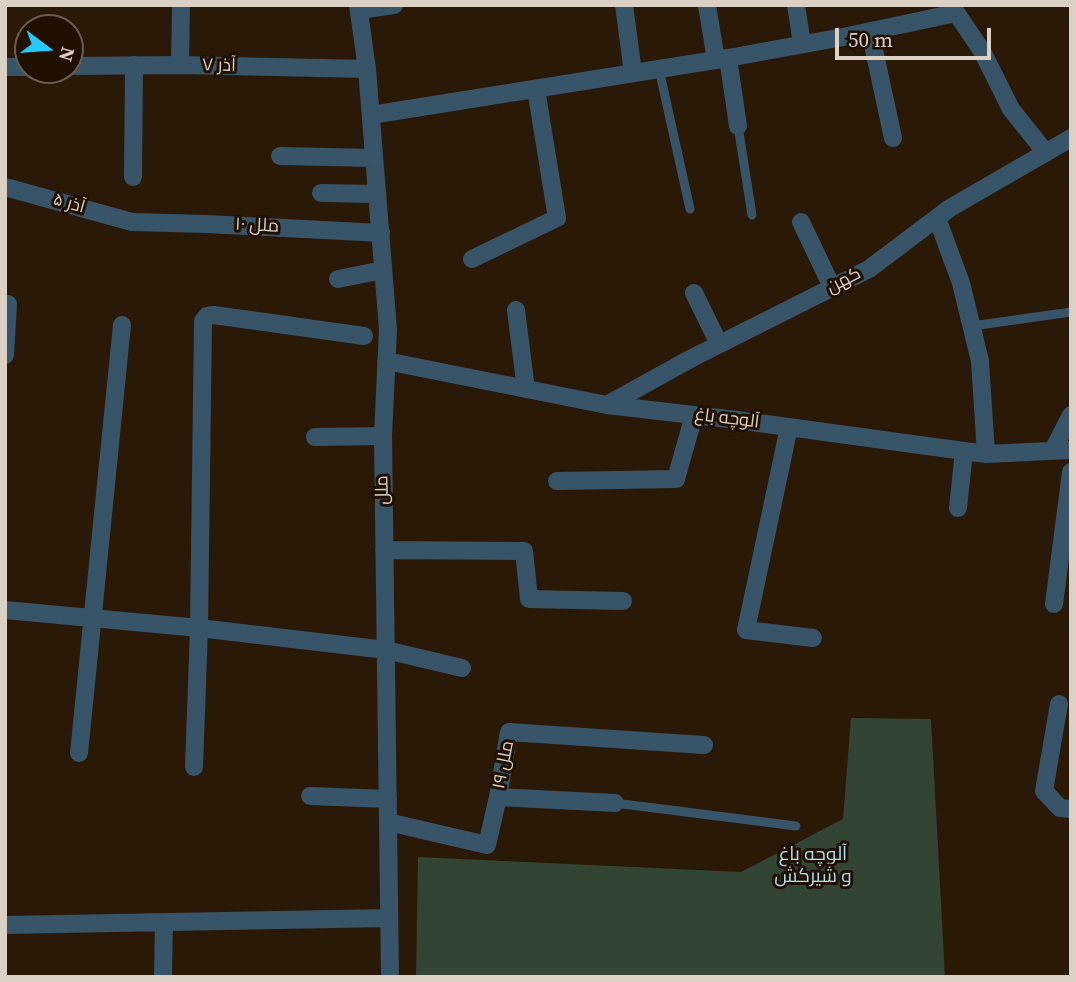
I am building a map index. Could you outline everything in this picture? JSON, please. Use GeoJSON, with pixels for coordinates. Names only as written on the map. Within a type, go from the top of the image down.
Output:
{"type":"FeatureCollection","features":[{"type":"Feature","properties":{"kind":"street"},"geometry":{"type":"LineString","coordinates":[[180,65],[181,5]]}},
{"type":"Feature","properties":{"kind":"street"},"geometry":{"type":"LineString","coordinates":[[358,8],[394,5]]}},
{"type":"Feature","properties":{"kind":"street"},"geometry":{"type":"LineString","coordinates":[[624,5],[633,73]]}},
{"type":"Feature","properties":{"kind":"street"},"geometry":{"type":"LineString","coordinates":[[707,5],[737,126]]}},
{"type":"Feature","properties":{"kind":"street"},"geometry":{"type":"LineString","coordinates":[[796,5],[802,44]]}},
{"type":"Feature","properties":{"kind":"street","name":"ملل"},"geometry":{"type":"LineString","coordinates":[[358,8],[367,69],[388,329],[383,436],[390,977]]}},
{"type":"Feature","properties":{"kind":"street"},"geometry":{"type":"LineString","coordinates":[[371,115],[722,59],[870,32],[954,9],[982,51],[1011,109],[1046,153]]}},
{"type":"Feature","properties":{"kind":"street"},"geometry":{"type":"LineString","coordinates":[[870,32],[893,138]]}},
{"type":"Feature","properties":{"kind":"street"},"geometry":{"type":"LineString","coordinates":[[133,177],[134,65]]}},
{"type":"Feature","properties":{"kind":"street","name":"آذر ۷"},"geometry":{"type":"LineString","coordinates":[[84,66],[367,69]]}},
{"type":"Feature","properties":{"kind":"street"},"geometry":{"type":"LineString","coordinates":[[472,259],[557,218],[536,89]]}},
{"type":"Feature","properties":{"kind":"street","name":"کهن"},"geometry":{"type":"LineString","coordinates":[[607,405],[719,344],[869,268],[950,208],[1071,138]]}},
{"type":"Feature","properties":{"kind":"street"},"geometry":{"type":"LineString","coordinates":[[280,156],[374,158]]}},
{"type":"Feature","properties":{"kind":"street","name":"آذر ۵"},"geometry":{"type":"LineString","coordinates":[[5,187],[132,222]]}},
{"type":"Feature","properties":{"kind":"street"},"geometry":{"type":"LineString","coordinates":[[321,193],[377,194]]}},
{"type":"Feature","properties":{"kind":"street"},"geometry":{"type":"LineString","coordinates":[[937,218],[961,283],[980,361],[986,454]]}},
{"type":"Feature","properties":{"kind":"street","name":"۱۰ ملل"},"geometry":{"type":"LineString","coordinates":[[132,222],[380,233]]}},
{"type":"Feature","properties":{"kind":"street"},"geometry":{"type":"LineString","coordinates":[[801,222],[832,287]]}},
{"type":"Feature","properties":{"kind":"street"},"geometry":{"type":"LineString","coordinates":[[338,279],[383,270]]}},
{"type":"Feature","properties":{"kind":"street"},"geometry":{"type":"LineString","coordinates":[[694,293],[719,344]]}},
{"type":"Feature","properties":{"kind":"street"},"geometry":{"type":"LineString","coordinates":[[5,355],[8,304]]}},
{"type":"Feature","properties":{"kind":"street"},"geometry":{"type":"LineString","coordinates":[[516,310],[526,389]]}},
{"type":"Feature","properties":{"kind":"street"},"geometry":{"type":"LineString","coordinates":[[194,767],[199,628],[203,321],[207,316],[214,315],[364,336]]}},
{"type":"Feature","properties":{"kind":"street"},"geometry":{"type":"LineString","coordinates":[[79,752],[122,326]]}},
{"type":"Feature","properties":{"kind":"street","name":"آلوچه باغ"},"geometry":{"type":"LineString","coordinates":[[386,361],[607,405],[986,454],[1062,450]]}},
{"type":"Feature","properties":{"kind":"street"},"geometry":{"type":"LineString","coordinates":[[557,481],[676,479],[694,415]]}},
{"type":"Feature","properties":{"kind":"street"},"geometry":{"type":"LineString","coordinates":[[1062,450],[1071,415]]}},
{"type":"Feature","properties":{"kind":"street"},"geometry":{"type":"LineString","coordinates":[[789,428],[746,630],[813,638]]}},
{"type":"Feature","properties":{"kind":"street"},"geometry":{"type":"LineString","coordinates":[[315,437],[383,436]]}},
{"type":"Feature","properties":{"kind":"street"},"geometry":{"type":"LineString","coordinates":[[958,508],[964,451]]}},
{"type":"Feature","properties":{"kind":"street"},"geometry":{"type":"LineString","coordinates":[[1054,604],[1071,472]]}},
{"type":"Feature","properties":{"kind":"street"},"geometry":{"type":"LineString","coordinates":[[384,550],[524,551],[528,599],[623,601]]}},
{"type":"Feature","properties":{"kind":"street"},"geometry":{"type":"LineString","coordinates":[[5,610],[199,628],[386,650],[462,668]]}},
{"type":"Feature","properties":{"kind":"street"},"geometry":{"type":"LineString","coordinates":[[1059,704],[1044,791],[1060,808],[1071,809]]}},
{"type":"Feature","properties":{"kind":"street","name":"ملل ۱۹"},"geometry":{"type":"LineString","coordinates":[[388,822],[487,845],[509,733],[704,745]]}},
{"type":"Feature","properties":{"kind":"street"},"geometry":{"type":"LineString","coordinates":[[310,796],[388,799]]}},
{"type":"Feature","properties":{"kind":"street"},"geometry":{"type":"LineString","coordinates":[[498,797],[615,803]]}},
{"type":"Feature","properties":{"kind":"street"},"geometry":{"type":"LineString","coordinates":[[5,925],[389,918]]}},
{"type":"Feature","properties":{"kind":"street"},"geometry":{"type":"LineString","coordinates":[[163,977],[164,922]]}},
{"type":"Feature","properties":{"kind":"lane"},"geometry":{"type":"LineString","coordinates":[[659,69],[690,209]]}},
{"type":"Feature","properties":{"kind":"lane"},"geometry":{"type":"LineString","coordinates":[[737,126],[752,215]]}},
{"type":"Feature","properties":{"kind":"lane"},"geometry":{"type":"LineString","coordinates":[[972,326],[1071,312]]}},
{"type":"Feature","properties":{"kind":"lane"},"geometry":{"type":"LineString","coordinates":[[615,803],[796,826]]}},
{"type":"Feature","properties":{"kind":"green space"},"geometry":{"type":"Polygon","coordinates":[[[851,718],[931,719],[945,977],[416,977],[418,857],[741,872],[843,819],[851,718]]]}},
{"type":"Feature","properties":{"kind":"district","name":"آلوچه باغ و شیرکش"},"geometry":{"type":"Point","coordinates":[813,866]}}]}
